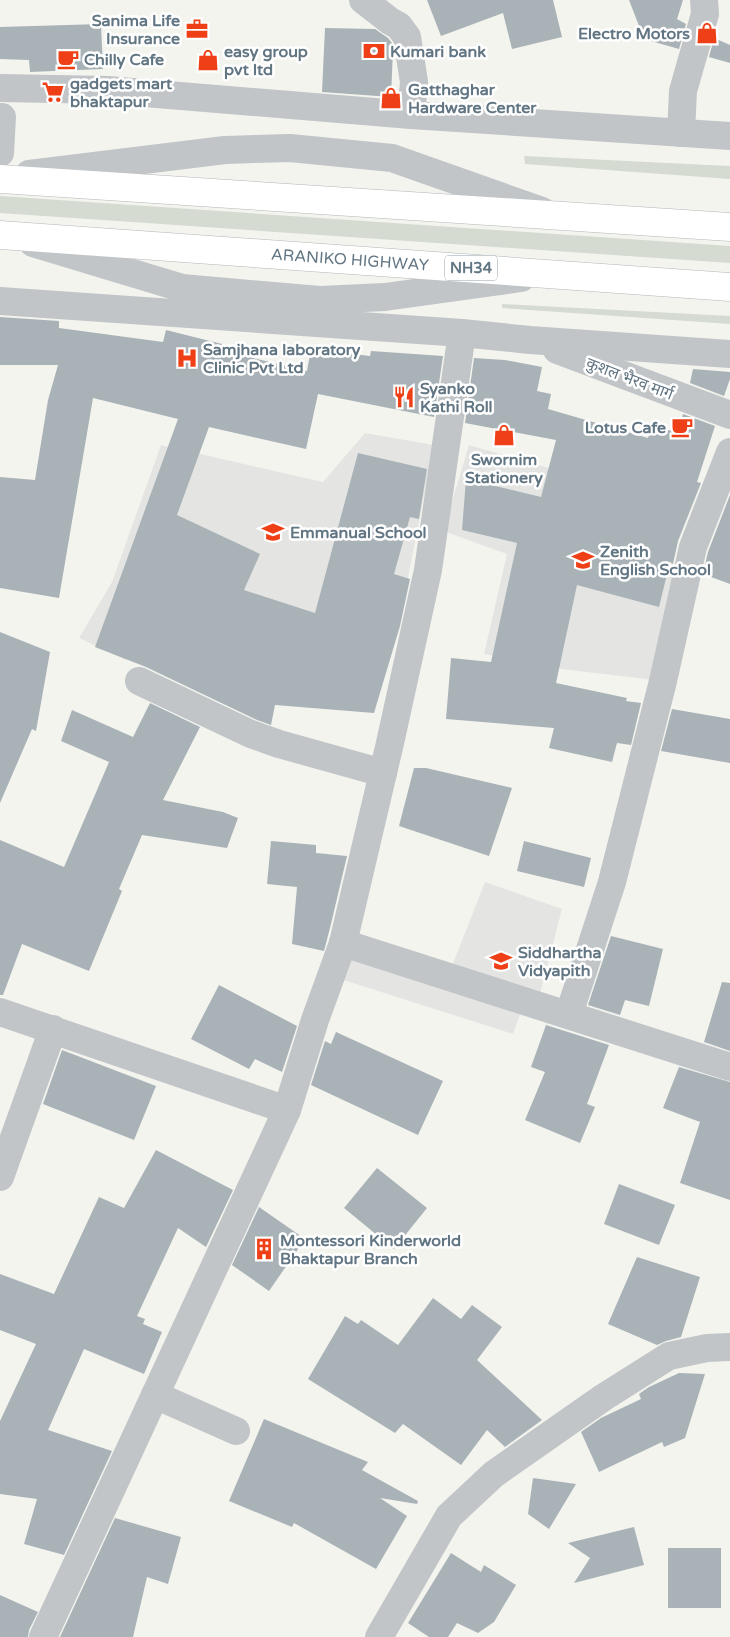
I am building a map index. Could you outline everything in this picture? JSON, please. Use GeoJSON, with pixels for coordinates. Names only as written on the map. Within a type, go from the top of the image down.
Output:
{"type":"FeatureCollection","features":[{"type":"Feature","properties":{"kind":"highway"},"geometry":{"type":"LineString","coordinates":[[0,178],[730,227]]}},
{"type":"Feature","properties":{"kind":"highway","name":"ARANIKO HIGHWAY"},"geometry":{"type":"LineString","coordinates":[[6,236],[730,287]]}},
{"type":"Feature","properties":{"kind":"street"},"geometry":{"type":"LineString","coordinates":[[363,0],[399,26],[407,38],[414,82],[411,115]]}},
{"type":"Feature","properties":{"kind":"street"},"geometry":{"type":"LineString","coordinates":[[681,133],[683,91],[705,14],[704,0]]}},
{"type":"Feature","properties":{"kind":"street"},"geometry":{"type":"LineString","coordinates":[[0,88],[108,90],[411,115],[730,136]]}},
{"type":"Feature","properties":{"kind":"street"},"geometry":{"type":"LineString","coordinates":[[0,153],[2,117]]}},
{"type":"Feature","properties":{"kind":"street"},"geometry":{"type":"LineString","coordinates":[[0,178],[225,150],[290,148],[392,158],[553,216]]}},
{"type":"Feature","properties":{"kind":"street"},"geometry":{"type":"LineString","coordinates":[[6,236],[182,288],[320,300],[385,297],[552,274]]}},
{"type":"Feature","properties":{"kind":"street"},"geometry":{"type":"LineString","coordinates":[[0,301],[462,333],[530,340],[730,354]]}},
{"type":"Feature","properties":{"kind":"street"},"geometry":{"type":"LineString","coordinates":[[43,1637],[287,1110],[315,1020],[343,943],[428,570],[462,333]]}},
{"type":"Feature","properties":{"kind":"street","name":"कुशल‌ भैरव मार्ग"},"geometry":{"type":"LineString","coordinates":[[530,340],[730,415]]}},
{"type":"Feature","properties":{"kind":"street"},"geometry":{"type":"LineString","coordinates":[[569,1014],[612,882],[663,681],[694,547],[730,452]]}},
{"type":"Feature","properties":{"kind":"street"},"geometry":{"type":"LineString","coordinates":[[139,681],[251,734],[279,744],[383,773]]}},
{"type":"Feature","properties":{"kind":"street"},"geometry":{"type":"LineString","coordinates":[[343,943],[730,1067]]}},
{"type":"Feature","properties":{"kind":"street"},"geometry":{"type":"LineString","coordinates":[[0,1012],[287,1110]]}},
{"type":"Feature","properties":{"kind":"street"},"geometry":{"type":"LineString","coordinates":[[0,1177],[53,1029]]}},
{"type":"Feature","properties":{"kind":"street"},"geometry":{"type":"LineString","coordinates":[[379,1637],[449,1516],[494,1474],[604,1397],[669,1356],[707,1348],[730,1347]]}},
{"type":"Feature","properties":{"kind":"street"},"geometry":{"type":"LineString","coordinates":[[155,1395],[236,1431]]}},
{"type":"Feature","properties":{"kind":"shaded area"},"geometry":{"type":"Polygon","coordinates":[[[524,156],[730,166],[730,179],[525,164],[524,156]]]}},
{"type":"Feature","properties":{"kind":"shaded area"},"geometry":{"type":"Polygon","coordinates":[[[0,196],[730,246],[730,263],[0,213],[0,196]]]}},
{"type":"Feature","properties":{"kind":"shaded area"},"geometry":{"type":"Polygon","coordinates":[[[502,304],[730,316],[730,324],[502,308],[502,304]]]}},
{"type":"Feature","properties":{"kind":"shaded area","name":"Emmanual School"},"geometry":{"type":"Polygon","coordinates":[[[365,433],[434,445],[399,624],[304,678],[156,637],[126,660],[79,638],[112,582],[161,445],[323,482],[365,433]]]}},
{"type":"Feature","properties":{"kind":"shaded area","name":"Zenith English School"},"geometry":{"type":"Polygon","coordinates":[[[469,445],[615,487],[603,542],[681,566],[663,681],[561,669],[484,654],[507,554],[443,531],[469,445]]]}},
{"type":"Feature","properties":{"kind":"shaded area","name":"Siddhartha Vidyapith"},"geometry":{"type":"Polygon","coordinates":[[[485,882],[562,909],[540,994],[522,1009],[513,1034],[334,977],[342,951],[450,971],[485,882]]]}},
{"type":"Feature","properties":{"kind":"building"},"geometry":{"type":"Polygon","coordinates":[[[427,0],[553,0],[562,37],[512,49],[503,13],[441,36],[427,0]]]}},
{"type":"Feature","properties":{"kind":"building"},"geometry":{"type":"Polygon","coordinates":[[[629,0],[683,0],[677,19],[686,24],[679,49],[651,41],[641,31],[629,0]]]}},
{"type":"Feature","properties":{"kind":"building"},"geometry":{"type":"Polygon","coordinates":[[[101,24],[103,69],[30,72],[29,60],[0,59],[0,27],[101,24]]]}},
{"type":"Feature","properties":{"kind":"building"},"geometry":{"type":"Polygon","coordinates":[[[325,28],[375,29],[388,38],[392,43],[393,50],[391,97],[322,92],[325,28]]]}},
{"type":"Feature","properties":{"kind":"building"},"geometry":{"type":"Polygon","coordinates":[[[714,38],[730,45],[730,63],[709,57],[714,38]]]}},
{"type":"Feature","properties":{"kind":"building"},"geometry":{"type":"Polygon","coordinates":[[[0,317],[59,321],[59,328],[163,342],[166,330],[222,344],[220,350],[307,371],[311,349],[370,356],[371,351],[443,356],[434,417],[318,394],[306,449],[209,427],[177,515],[260,554],[244,590],[315,613],[358,453],[427,469],[419,519],[410,517],[394,574],[410,579],[400,626],[374,713],[275,705],[271,725],[146,667],[95,647],[178,419],[93,398],[59,598],[0,588],[0,477],[35,480],[48,400],[58,365],[0,365],[0,317]]]}},
{"type":"Feature","properties":{"kind":"building"},"geometry":{"type":"Polygon","coordinates":[[[474,358],[505,360],[542,367],[537,391],[551,394],[548,409],[648,438],[652,425],[678,433],[683,414],[715,426],[697,482],[701,483],[678,541],[673,564],[670,562],[659,607],[577,585],[556,683],[627,698],[626,701],[641,703],[631,745],[617,743],[612,762],[549,748],[554,728],[446,719],[451,658],[491,662],[517,543],[462,530],[466,479],[541,497],[556,440],[465,423],[474,358]]]}},
{"type":"Feature","properties":{"kind":"building"},"geometry":{"type":"Polygon","coordinates":[[[693,369],[730,372],[730,379],[724,396],[690,383],[693,369]]]}},
{"type":"Feature","properties":{"kind":"building"},"geometry":{"type":"Polygon","coordinates":[[[730,495],[730,584],[703,574],[708,552],[730,495]]]}},
{"type":"Feature","properties":{"kind":"building"},"geometry":{"type":"Polygon","coordinates":[[[0,632],[50,652],[36,731],[32,729],[0,803],[0,632]]]}},
{"type":"Feature","properties":{"kind":"building"},"geometry":{"type":"Polygon","coordinates":[[[150,703],[200,727],[163,800],[223,812],[238,818],[227,848],[142,835],[119,889],[122,891],[89,971],[22,944],[3,995],[0,995],[0,840],[64,867],[109,762],[61,741],[72,710],[133,737],[150,703]]]}},
{"type":"Feature","properties":{"kind":"building"},"geometry":{"type":"Polygon","coordinates":[[[672,709],[730,719],[730,763],[661,751],[672,709]]]}},
{"type":"Feature","properties":{"kind":"building"},"geometry":{"type":"Polygon","coordinates":[[[414,768],[426,768],[512,788],[489,856],[399,826],[414,768]]]}},
{"type":"Feature","properties":{"kind":"building"},"geometry":{"type":"Polygon","coordinates":[[[271,841],[316,845],[316,853],[347,856],[324,951],[292,944],[297,887],[267,884],[271,841]]]}},
{"type":"Feature","properties":{"kind":"building"},"geometry":{"type":"Polygon","coordinates":[[[524,841],[591,858],[584,887],[517,871],[524,841]]]}},
{"type":"Feature","properties":{"kind":"building"},"geometry":{"type":"Polygon","coordinates":[[[611,936],[663,949],[649,1006],[625,1000],[620,1015],[588,1005],[611,936]]]}},
{"type":"Feature","properties":{"kind":"building"},"geometry":{"type":"Polygon","coordinates":[[[722,982],[730,983],[730,1051],[704,1042],[722,982]]]}},
{"type":"Feature","properties":{"kind":"building"},"geometry":{"type":"Polygon","coordinates":[[[219,985],[297,1026],[282,1072],[255,1059],[249,1069],[191,1039],[219,985]]]}},
{"type":"Feature","properties":{"kind":"building"},"geometry":{"type":"Polygon","coordinates":[[[546,1025],[609,1045],[587,1104],[595,1107],[580,1143],[525,1120],[545,1072],[531,1067],[546,1025]]]}},
{"type":"Feature","properties":{"kind":"building"},"geometry":{"type":"Polygon","coordinates":[[[336,1032],[443,1081],[418,1135],[311,1085],[325,1041],[331,1044],[336,1032]]]}},
{"type":"Feature","properties":{"kind":"building"},"geometry":{"type":"Polygon","coordinates":[[[62,1050],[156,1086],[134,1140],[43,1104],[62,1050]]]}},
{"type":"Feature","properties":{"kind":"building"},"geometry":{"type":"Polygon","coordinates":[[[679,1067],[730,1082],[730,1200],[680,1183],[700,1122],[663,1108],[679,1067]]]}},
{"type":"Feature","properties":{"kind":"building"},"geometry":{"type":"Polygon","coordinates":[[[156,1150],[233,1190],[206,1247],[178,1228],[137,1316],[145,1319],[143,1324],[162,1332],[144,1374],[84,1349],[48,1430],[112,1451],[64,1555],[24,1544],[37,1499],[0,1494],[0,1421],[36,1344],[0,1330],[0,1274],[54,1294],[99,1197],[124,1208],[156,1150]]]}},
{"type":"Feature","properties":{"kind":"building"},"geometry":{"type":"Polygon","coordinates":[[[377,1168],[427,1208],[394,1249],[344,1208],[377,1168]]]}},
{"type":"Feature","properties":{"kind":"building"},"geometry":{"type":"Polygon","coordinates":[[[619,1184],[675,1205],[659,1245],[604,1224],[619,1184]]]}},
{"type":"Feature","properties":{"kind":"building","name":"Montessori Kinderworld Bhaktapur Branch"},"geometry":{"type":"Polygon","coordinates":[[[259,1207],[305,1239],[269,1291],[232,1265],[259,1207]]]}},
{"type":"Feature","properties":{"kind":"building"},"geometry":{"type":"Polygon","coordinates":[[[637,1257],[700,1277],[681,1337],[657,1345],[608,1324],[637,1257]]]}},
{"type":"Feature","properties":{"kind":"building"},"geometry":{"type":"Polygon","coordinates":[[[433,1298],[461,1319],[472,1305],[502,1327],[477,1360],[542,1420],[505,1447],[487,1430],[461,1465],[403,1424],[395,1433],[308,1379],[345,1316],[358,1324],[361,1320],[398,1345],[433,1298]]]}},
{"type":"Feature","properties":{"kind":"building"},"geometry":{"type":"Polygon","coordinates":[[[679,1373],[705,1374],[685,1438],[664,1447],[662,1442],[599,1472],[581,1432],[601,1418],[641,1399],[639,1394],[649,1387],[679,1373]]]}},
{"type":"Feature","properties":{"kind":"building"},"geometry":{"type":"Polygon","coordinates":[[[264,1419],[368,1462],[362,1470],[418,1501],[417,1504],[380,1498],[407,1516],[376,1569],[294,1523],[292,1527],[229,1501],[264,1419]]]}},
{"type":"Feature","properties":{"kind":"building"},"geometry":{"type":"Polygon","coordinates":[[[533,1478],[576,1484],[549,1529],[528,1514],[533,1478]]]}},
{"type":"Feature","properties":{"kind":"building"},"geometry":{"type":"Polygon","coordinates":[[[115,1518],[181,1537],[168,1584],[147,1577],[133,1637],[60,1637],[115,1518]]]}},
{"type":"Feature","properties":{"kind":"building"},"geometry":{"type":"Polygon","coordinates":[[[634,1527],[644,1565],[574,1583],[590,1558],[568,1543],[634,1527]]]}},
{"type":"Feature","properties":{"kind":"building"},"geometry":{"type":"Polygon","coordinates":[[[668,1548],[721,1548],[721,1608],[668,1608],[668,1548]]]}},
{"type":"Feature","properties":{"kind":"building"},"geometry":{"type":"Polygon","coordinates":[[[451,1553],[481,1572],[484,1565],[516,1585],[494,1622],[478,1633],[457,1623],[448,1637],[429,1637],[408,1623],[451,1553]]]}},
{"type":"Feature","properties":{"kind":"building"},"geometry":{"type":"Polygon","coordinates":[[[0,1595],[38,1612],[29,1630],[28,1637],[0,1637],[0,1595]]]}},
{"type":"Feature","properties":{"kind":"place","name":"Sanima Life Insurance"},"geometry":{"type":"Point","coordinates":[197,29]}},
{"type":"Feature","properties":{"kind":"place","name":"Electro Motors"},"geometry":{"type":"Point","coordinates":[707,33]}},
{"type":"Feature","properties":{"kind":"place","name":"Kumari bank"},"geometry":{"type":"Point","coordinates":[374,51]}},
{"type":"Feature","properties":{"kind":"place","name":"Chilly Cafe"},"geometry":{"type":"Point","coordinates":[68,59]}},
{"type":"Feature","properties":{"kind":"place","name":"easy group pvt ltd"},"geometry":{"type":"Point","coordinates":[208,60]}},
{"type":"Feature","properties":{"kind":"place","name":"gadgets mart bhaktapur"},"geometry":{"type":"Point","coordinates":[53,92]}},
{"type":"Feature","properties":{"kind":"place","name":"Gatthaghar Hardware Center"},"geometry":{"type":"Point","coordinates":[391,98]}},
{"type":"Feature","properties":{"kind":"place","name":"Samjhana laboratory Clinic Pvt Ltd"},"geometry":{"type":"Point","coordinates":[187,358]}},
{"type":"Feature","properties":{"kind":"place","name":"Syanko Kathi Roll"},"geometry":{"type":"Point","coordinates":[404,397]}},
{"type":"Feature","properties":{"kind":"place","name":"Lotus Cafe"},"geometry":{"type":"Point","coordinates":[682,427]}},
{"type":"Feature","properties":{"kind":"place","name":"Swornim Stationery"},"geometry":{"type":"Point","coordinates":[504,435]}},
{"type":"Feature","properties":{"kind":"place","name":"Emmanual School"},"geometry":{"type":"Point","coordinates":[273,532]}},
{"type":"Feature","properties":{"kind":"place","name":"Zenith English School"},"geometry":{"type":"Point","coordinates":[583,560]}},
{"type":"Feature","properties":{"kind":"place","name":"Siddhartha Vidyapith"},"geometry":{"type":"Point","coordinates":[501,961]}},
{"type":"Feature","properties":{"kind":"place","name":"Montessori Kinderworld Bhaktapur Branch"},"geometry":{"type":"Point","coordinates":[264,1249]}}]}
